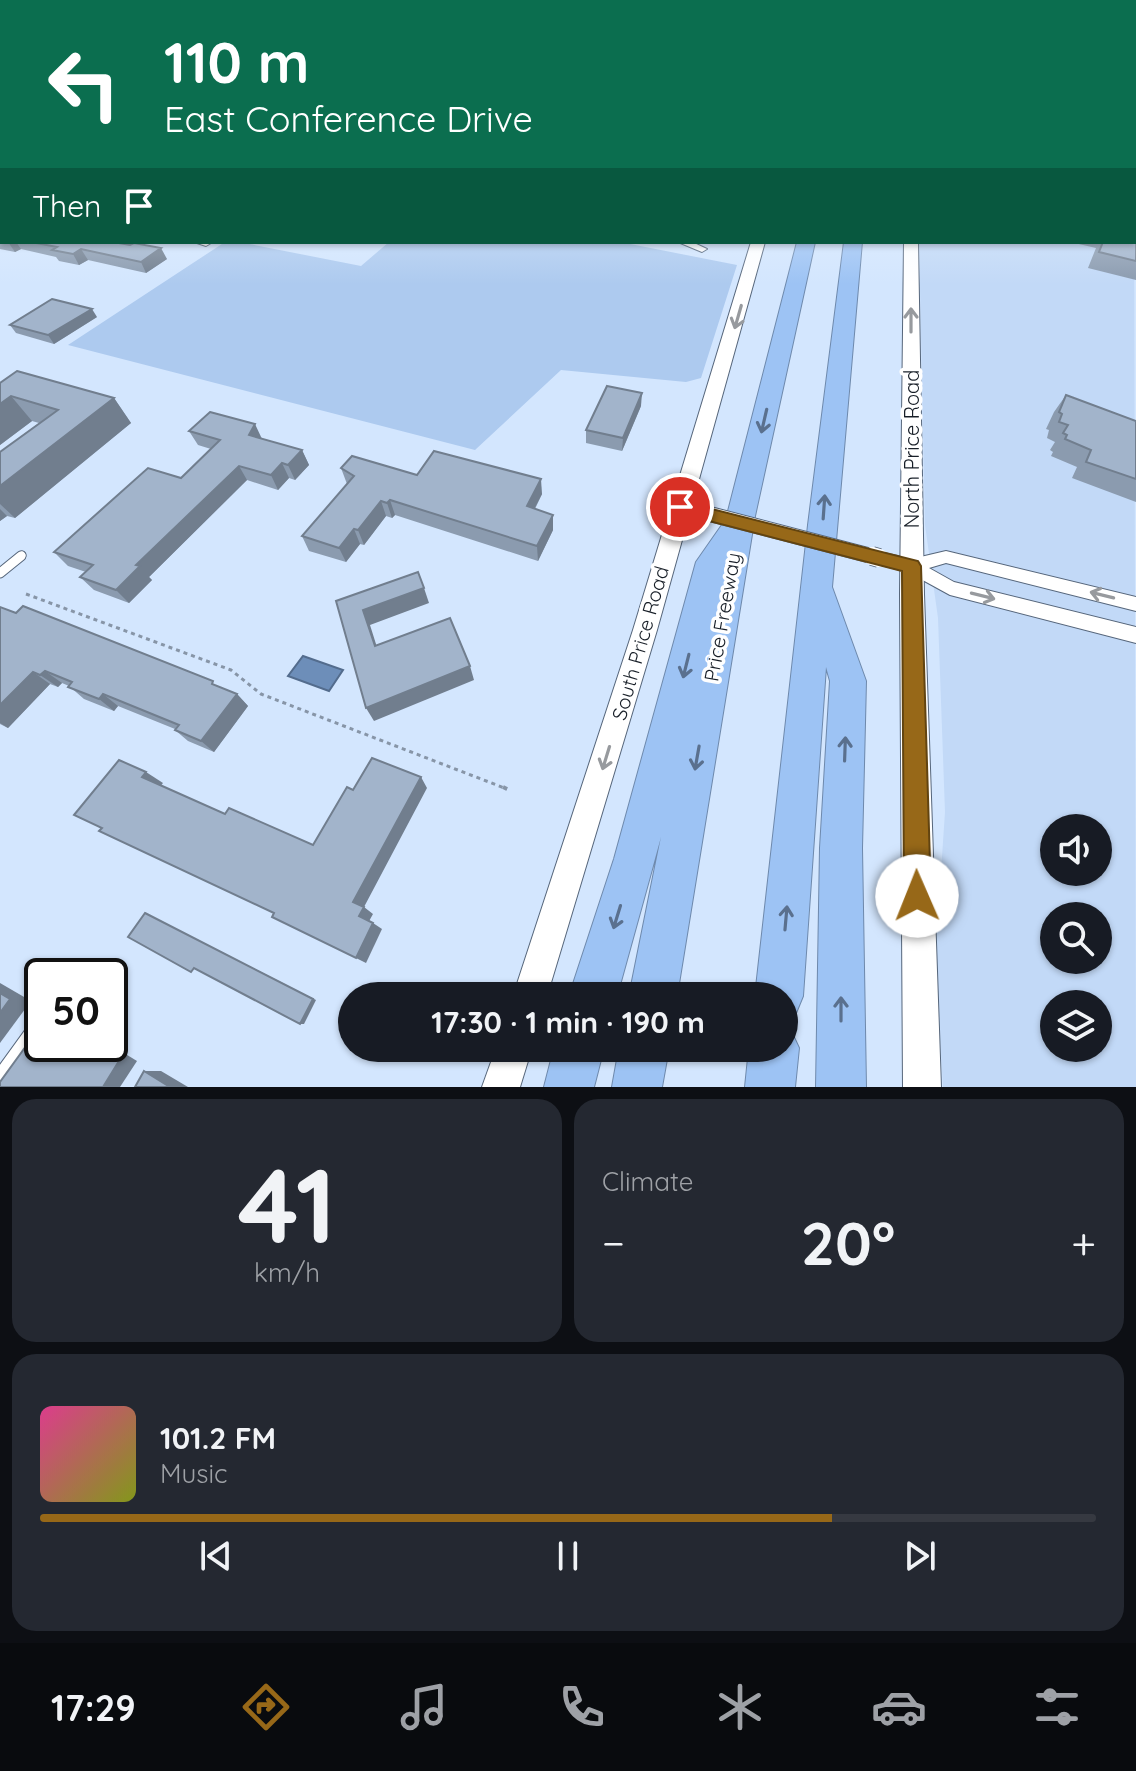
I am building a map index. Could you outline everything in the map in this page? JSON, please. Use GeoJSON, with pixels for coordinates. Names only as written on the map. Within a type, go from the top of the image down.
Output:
{"type":"FeatureCollection","features":[{"type":"Feature","properties":{"kind":"highway"},"geometry":{"type":"LineString","coordinates":[[780,982],[818,585],[828,439],[853,244]]}},
{"type":"Feature","properties":{"kind":"highway"},"geometry":{"type":"LineString","coordinates":[[848,275],[858,244]]}},
{"type":"Feature","properties":{"kind":"highway","name":"Price Freeway"},"geometry":{"type":"LineString","coordinates":[[655,982],[725,515],[802,249]]}},
{"type":"Feature","properties":{"kind":"highway"},"geometry":{"type":"LineString","coordinates":[[597,982],[653,792],[725,515]]}},
{"type":"Feature","properties":{"kind":"highway"},"geometry":{"type":"LineString","coordinates":[[818,585],[848,681],[841,848],[841,1087]]}},
{"type":"Feature","properties":{"kind":"highway"},"geometry":{"type":"LineString","coordinates":[[569,1087],[575,1062]]}},
{"type":"Feature","properties":{"kind":"highway"},"geometry":{"type":"LineString","coordinates":[[637,1087],[641,1062]]}},
{"type":"Feature","properties":{"kind":"highway"},"geometry":{"type":"LineString","coordinates":[[770,1087],[773,1062]]}},
{"type":"Feature","properties":{"kind":"main road","name":"South Price Road"},"geometry":{"type":"LineString","coordinates":[[535,982],[584,833],[757,244]]}},
{"type":"Feature","properties":{"kind":"main road","name":"North Price Road"},"geometry":{"type":"LineString","coordinates":[[911,244],[912,566],[922,1087]]}},
{"type":"Feature","properties":{"kind":"main road"},"geometry":{"type":"LineString","coordinates":[[501,1087],[509,1062]]}},
{"type":"Feature","properties":{"kind":"street"},"geometry":{"type":"LineString","coordinates":[[688,244],[702,249]]}},
{"type":"Feature","properties":{"kind":"street"},"geometry":{"type":"LineString","coordinates":[[680,507],[725,515],[912,566],[950,588],[1136,635]]}},
{"type":"Feature","properties":{"kind":"street"},"geometry":{"type":"LineString","coordinates":[[912,566],[946,557],[1136,604]]}},
{"type":"Feature","properties":{"kind":"lane"},"geometry":{"type":"LineString","coordinates":[[0,573],[22,555]]}},
{"type":"Feature","properties":{"kind":"lane"},"geometry":{"type":"LineString","coordinates":[[0,1075],[24,1042]]}},
{"type":"Feature","properties":{"kind":"path"},"geometry":{"type":"LineString","coordinates":[[26,594],[231,670],[261,694],[507,789]]}},
{"type":"Feature","properties":{"kind":"shaded area"},"geometry":{"type":"Polygon","coordinates":[[[222,244],[249,244],[361,266],[387,244],[630,244],[737,265],[701,378],[686,382],[561,370],[475,450],[68,345],[222,244]]]}},
{"type":"Feature","properties":{"kind":"shaded area"},"geometry":{"type":"Polygon","coordinates":[[[919,244],[1134,244],[1136,1087],[943,1087],[935,961],[945,812],[938,618],[925,525],[919,244]]]}},
{"type":"Feature","properties":{"kind":"shaded area"},"geometry":{"type":"Polygon","coordinates":[[[303,656],[343,670],[329,691],[288,676],[303,656]]]}},
{"type":"Feature","properties":{"kind":"building"},"geometry":{"type":"Polygon","coordinates":[[[41,244],[139,244],[161,248],[141,262],[81,249],[73,254],[52,250],[57,247],[41,244]]]}},
{"type":"Feature","properties":{"kind":"building"},"geometry":{"type":"Polygon","coordinates":[[[1102,244],[1136,244],[1136,261],[1099,252],[1102,244]]]}},
{"type":"Feature","properties":{"kind":"building"},"geometry":{"type":"Polygon","coordinates":[[[52,299],[92,309],[48,335],[10,325],[52,299]]]}},
{"type":"Feature","properties":{"kind":"building"},"geometry":{"type":"Polygon","coordinates":[[[17,371],[114,398],[0,486],[0,452],[58,410],[11,396],[0,404],[0,383],[17,371]]]}},
{"type":"Feature","properties":{"kind":"building"},"geometry":{"type":"Polygon","coordinates":[[[607,386],[642,393],[623,438],[586,430],[607,386]]]}},
{"type":"Feature","properties":{"kind":"building"},"geometry":{"type":"Polygon","coordinates":[[[1066,395],[1136,421],[1136,479],[1086,462],[1091,450],[1065,439],[1067,435],[1063,433],[1068,425],[1059,422],[1062,414],[1059,412],[1066,395]]]}},
{"type":"Feature","properties":{"kind":"building"},"geometry":{"type":"Polygon","coordinates":[[[210,412],[255,424],[249,435],[302,450],[288,465],[282,463],[271,475],[239,466],[136,565],[140,566],[116,590],[80,577],[93,565],[54,552],[148,468],[181,478],[220,440],[189,431],[210,412]]]}},
{"type":"Feature","properties":{"kind":"building"},"geometry":{"type":"Polygon","coordinates":[[[434,451],[541,479],[527,506],[553,515],[537,546],[390,500],[387,503],[381,501],[339,548],[302,536],[354,476],[341,468],[352,456],[417,475],[434,451]]]}},
{"type":"Feature","properties":{"kind":"building"},"geometry":{"type":"Polygon","coordinates":[[[418,572],[424,588],[363,610],[375,646],[450,618],[470,666],[366,708],[336,601],[418,572]]]}},
{"type":"Feature","properties":{"kind":"building"},"geometry":{"type":"Polygon","coordinates":[[[23,606],[213,681],[212,684],[237,694],[201,741],[175,730],[179,725],[103,694],[99,699],[68,687],[72,682],[45,671],[40,675],[33,672],[0,705],[0,607],[16,613],[23,606]]]}},
{"type":"Feature","properties":{"kind":"building"},"geometry":{"type":"Polygon","coordinates":[[[372,758],[421,777],[353,902],[364,907],[359,916],[373,923],[356,958],[272,917],[274,913],[99,831],[102,828],[74,815],[119,760],[146,772],[142,777],[225,814],[229,808],[313,845],[347,787],[353,790],[372,758]]]}},
{"type":"Feature","properties":{"kind":"building"},"geometry":{"type":"Polygon","coordinates":[[[145,913],[313,999],[300,1024],[194,968],[191,972],[128,937],[145,913]]]}},
{"type":"Feature","properties":{"kind":"building"},"geometry":{"type":"Polygon","coordinates":[[[0,993],[10,999],[0,1013],[0,993]]]}},
{"type":"Feature","properties":{"kind":"building"},"geometry":{"type":"Polygon","coordinates":[[[24,1049],[24,1062],[118,1062],[103,1087],[0,1087],[0,1082],[24,1049]]]}},
{"type":"Feature","properties":{"kind":"building"},"geometry":{"type":"Polygon","coordinates":[[[144,1071],[170,1087],[135,1087],[144,1071]]]}},
{"type":"Feature","properties":{"kind":"route"},"geometry":{"type":"LineString","coordinates":[[680,507],[912,566],[917,896]]}}]}
